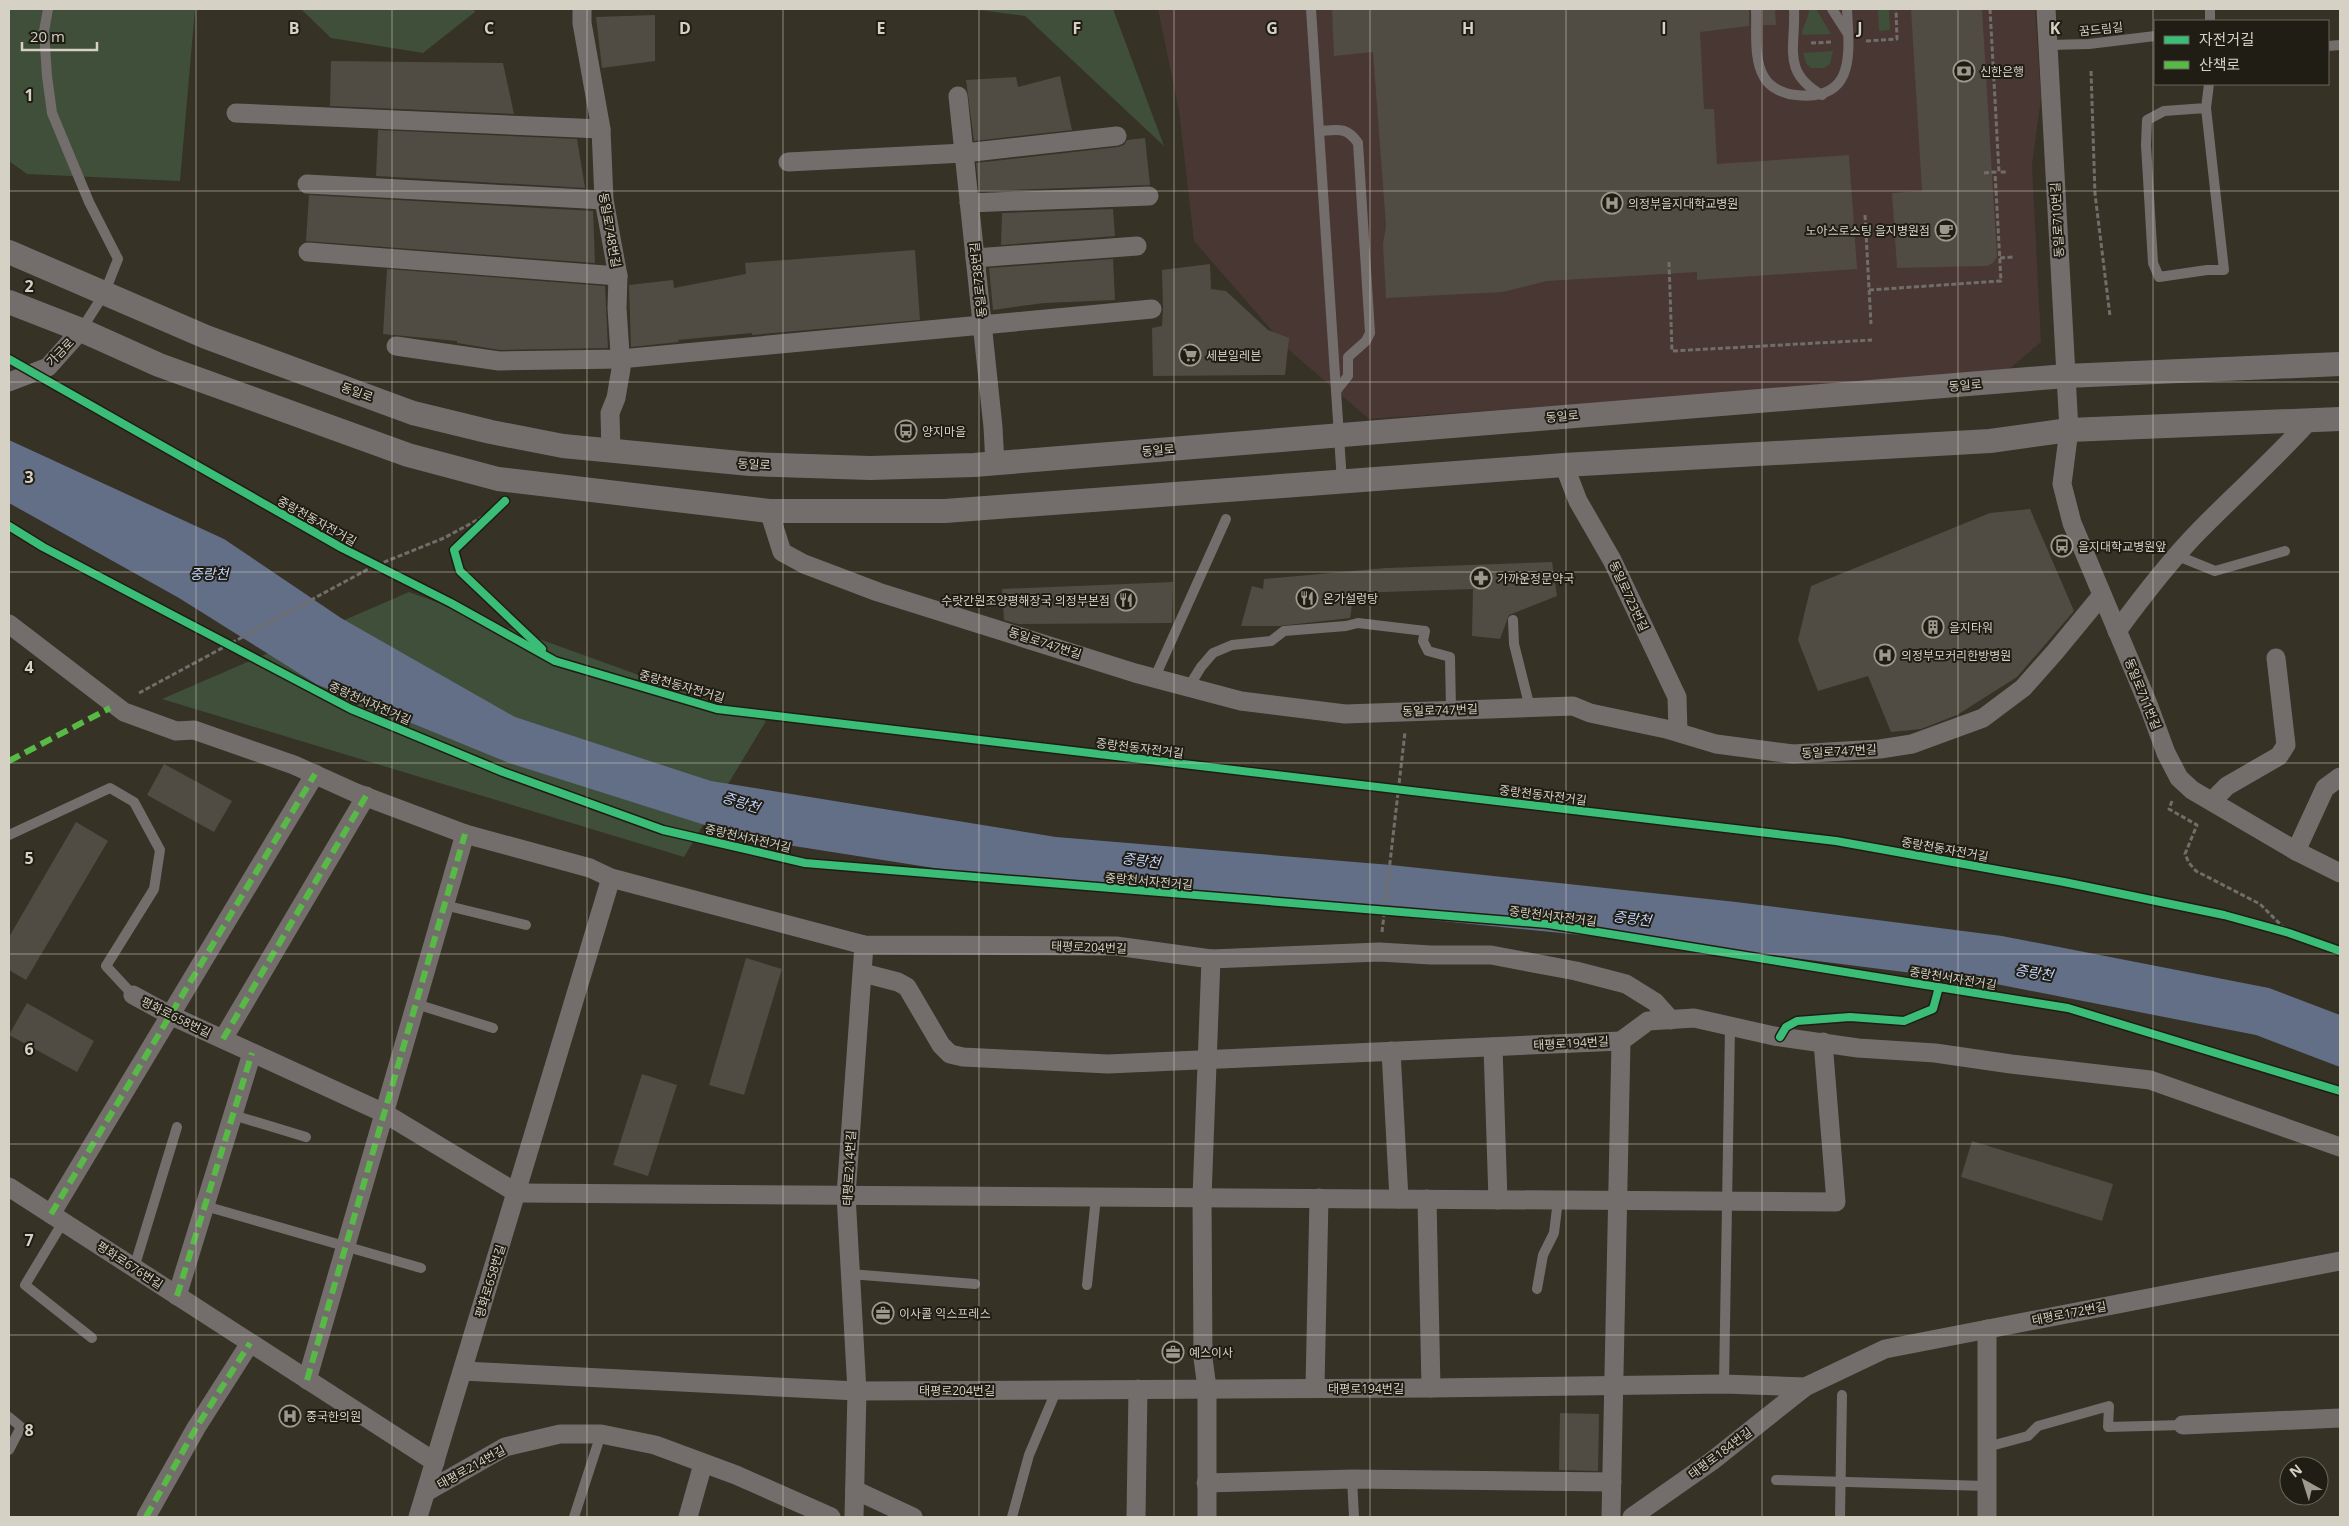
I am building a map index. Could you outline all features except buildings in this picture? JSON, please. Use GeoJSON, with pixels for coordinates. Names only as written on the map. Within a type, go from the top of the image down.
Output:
{"type":"FeatureCollection","features":[{"type":"Feature","properties":{"kind":"street","name":"동일로748번길"},"geometry":{"type":"LineString","coordinates":[[582,9],[582,23],[601,129],[604,200],[618,276],[617,308],[620,359],[616,398],[610,413],[611,452]]}},
{"type":"Feature","properties":{"kind":"street","name":"동일로710번길"},"geometry":{"type":"LineString","coordinates":[[2046,9],[2069,430]]}},
{"type":"Feature","properties":{"kind":"street","name":"동일로738번길"},"geometry":{"type":"LineString","coordinates":[[958,96],[995,464]]}},
{"type":"Feature","properties":{"kind":"street"},"geometry":{"type":"LineString","coordinates":[[236,113],[601,129]]}},
{"type":"Feature","properties":{"kind":"street"},"geometry":{"type":"LineString","coordinates":[[788,162],[964,153],[1118,136]]}},
{"type":"Feature","properties":{"kind":"street"},"geometry":{"type":"LineString","coordinates":[[307,184],[604,200]]}},
{"type":"Feature","properties":{"kind":"street"},"geometry":{"type":"LineString","coordinates":[[969,203],[1149,196]]}},
{"type":"Feature","properties":{"kind":"street"},"geometry":{"type":"LineString","coordinates":[[975,258],[1137,246]]}},
{"type":"Feature","properties":{"kind":"street","name":"동일로"},"geometry":{"type":"LineString","coordinates":[[9,252],[206,336],[413,413],[491,432],[563,446],[750,464],[870,468],[995,464],[2066,376],[2340,364]]}},
{"type":"Feature","properties":{"kind":"street"},"geometry":{"type":"LineString","coordinates":[[308,252],[618,276]]}},
{"type":"Feature","properties":{"kind":"street"},"geometry":{"type":"LineString","coordinates":[[9,302],[81,330],[168,369],[408,454],[498,479],[769,511],[945,511],[1564,465],[1990,441],[2069,430],[2308,422],[2340,419]]}},
{"type":"Feature","properties":{"kind":"street"},"geometry":{"type":"LineString","coordinates":[[396,346],[499,361],[620,359],[1152,309]]}},
{"type":"Feature","properties":{"kind":"street","name":"가금로"},"geometry":{"type":"LineString","coordinates":[[9,382],[48,367],[81,330]]}},
{"type":"Feature","properties":{"kind":"street"},"geometry":{"type":"LineString","coordinates":[[2117,630],[2152,584],[2197,533],[2278,456],[2308,422]]}},
{"type":"Feature","properties":{"kind":"street","name":"동일로711번길"},"geometry":{"type":"LineString","coordinates":[[2069,430],[2062,484],[2072,523],[2166,753],[2179,778],[2192,790],[2296,851],[2340,873]]}},
{"type":"Feature","properties":{"kind":"street","name":"동일로723번길"},"geometry":{"type":"LineString","coordinates":[[1564,465],[1578,501],[1612,560],[1676,697],[1678,732]]}},
{"type":"Feature","properties":{"kind":"street","name":"동일로747번길"},"geometry":{"type":"LineString","coordinates":[[769,511],[782,552],[804,564],[878,592],[1135,673],[1242,702],[1345,714],[1573,706],[1590,712],[1678,732],[1716,744],[1793,754],[1880,749],[1912,744],[1937,737],[1984,718],[2023,688],[2056,652],[2102,595]]}},
{"type":"Feature","properties":{"kind":"street","name":"태평로204번길"},"geometry":{"type":"LineString","coordinates":[[9,624],[124,712],[176,731],[194,730],[294,765],[366,796],[465,834],[590,868],[611,878],[864,945],[1116,946],[1212,959],[1379,952],[1431,955],[1491,955],[1576,971],[1626,984],[1655,1002],[1671,1020]]}},
{"type":"Feature","properties":{"kind":"street"},"geometry":{"type":"LineString","coordinates":[[2212,801],[2227,786],[2279,756],[2286,744],[2276,658]]}},
{"type":"Feature","properties":{"kind":"street"},"geometry":{"type":"LineString","coordinates":[[57,1218],[170,1015],[314,774]]}},
{"type":"Feature","properties":{"kind":"street"},"geometry":{"type":"LineString","coordinates":[[2296,851],[2325,788],[2340,777]]}},
{"type":"Feature","properties":{"kind":"street"},"geometry":{"type":"LineString","coordinates":[[223,1039],[366,796]]}},
{"type":"Feature","properties":{"kind":"street"},"geometry":{"type":"LineString","coordinates":[[307,1380],[465,834]]}},
{"type":"Feature","properties":{"kind":"street"},"geometry":{"type":"LineString","coordinates":[[611,878],[517,1192],[1836,1202],[1823,1042]]}},
{"type":"Feature","properties":{"kind":"street","name":"태평로214번길"},"geometry":{"type":"LineString","coordinates":[[854,1517],[857,1390],[846,1195],[864,945]]}},
{"type":"Feature","properties":{"kind":"street"},"geometry":{"type":"LineString","coordinates":[[1207,1517],[1207,1388],[1203,1358],[1202,1197],[1206,1060],[1212,959]]}},
{"type":"Feature","properties":{"kind":"street"},"geometry":{"type":"LineString","coordinates":[[863,973],[898,982],[907,988],[941,1045],[950,1054],[962,1057],[1108,1064],[1206,1060]]}},
{"type":"Feature","properties":{"kind":"street","name":"평화로658번길"},"geometry":{"type":"LineString","coordinates":[[133,995],[170,1015],[384,1114],[517,1192],[418,1517]]}},
{"type":"Feature","properties":{"kind":"street"},"geometry":{"type":"LineString","coordinates":[[1621,1041],[1648,1021],[1694,1018],[1730,1027],[1858,1048],[1935,1053],[2150,1080],[2340,1147]]}},
{"type":"Feature","properties":{"kind":"street","name":"태평로194번길"},"geometry":{"type":"LineString","coordinates":[[1206,1060],[1621,1041],[1611,1517]]}},
{"type":"Feature","properties":{"kind":"street"},"geometry":{"type":"LineString","coordinates":[[1493,1047],[1498,1200]]}},
{"type":"Feature","properties":{"kind":"street"},"geometry":{"type":"LineString","coordinates":[[1391,1052],[1399,1199]]}},
{"type":"Feature","properties":{"kind":"street"},"geometry":{"type":"LineString","coordinates":[[177,1296],[252,1053]]}},
{"type":"Feature","properties":{"kind":"street","name":"평화로676번길"},"geometry":{"type":"LineString","coordinates":[[9,1187],[435,1462]]}},
{"type":"Feature","properties":{"kind":"street"},"geometry":{"type":"LineString","coordinates":[[1315,1388],[1319,1198]]}},
{"type":"Feature","properties":{"kind":"street"},"geometry":{"type":"LineString","coordinates":[[1427,1199],[1431,1388]]}},
{"type":"Feature","properties":{"kind":"street","name":"태평로172번길"},"geometry":{"type":"LineString","coordinates":[[1805,1387],[1885,1349],[2340,1261]]}},
{"type":"Feature","properties":{"kind":"street"},"geometry":{"type":"LineString","coordinates":[[1987,1329],[1987,1517]]}},
{"type":"Feature","properties":{"kind":"street"},"geometry":{"type":"LineString","coordinates":[[146,1517],[196,1428],[250,1343]]}},
{"type":"Feature","properties":{"kind":"street"},"geometry":{"type":"LineString","coordinates":[[463,1371],[857,1390]]}},
{"type":"Feature","properties":{"kind":"street","name":"태평로194번길"},"geometry":{"type":"LineString","coordinates":[[1207,1388],[1614,1387],[1724,1384],[1805,1387]]}},
{"type":"Feature","properties":{"kind":"street","name":"태평로184번길"},"geometry":{"type":"LineString","coordinates":[[1632,1517],[1712,1461],[1805,1387]]}},
{"type":"Feature","properties":{"kind":"street","name":"태평로204번길"},"geometry":{"type":"LineString","coordinates":[[857,1390],[1207,1388]]}},
{"type":"Feature","properties":{"kind":"street"},"geometry":{"type":"LineString","coordinates":[[1136,1517],[1138,1389]]}},
{"type":"Feature","properties":{"kind":"street"},"geometry":{"type":"LineString","coordinates":[[2183,1425],[2340,1418]]}},
{"type":"Feature","properties":{"kind":"street","name":"태평로214번길"},"geometry":{"type":"LineString","coordinates":[[426,1492],[505,1447],[560,1434],[601,1434],[655,1445],[736,1475],[831,1517]]}},
{"type":"Feature","properties":{"kind":"street"},"geometry":{"type":"LineString","coordinates":[[688,1517],[703,1464]]}},
{"type":"Feature","properties":{"kind":"street"},"geometry":{"type":"LineString","coordinates":[[1206,1483],[1352,1479],[1612,1482]]}},
{"type":"Feature","properties":{"kind":"street"},"geometry":{"type":"LineString","coordinates":[[855,1490],[913,1517]]}},
{"type":"Feature","properties":{"kind":"lane"},"geometry":{"type":"LineString","coordinates":[[48,9],[44,31],[52,113],[89,202],[118,259],[104,294],[81,330]]}},
{"type":"Feature","properties":{"kind":"lane"},"geometry":{"type":"LineString","coordinates":[[1311,9],[1342,483]]}},
{"type":"Feature","properties":{"kind":"lane"},"geometry":{"type":"LineString","coordinates":[[1756,9],[1758,58],[1764,78],[1774,88],[1788,94],[1822,95],[1836,86],[1844,75],[1849,56],[1847,9]]}},
{"type":"Feature","properties":{"kind":"lane"},"geometry":{"type":"LineString","coordinates":[[1794,9],[1793,45],[1796,71],[1804,83],[1822,95]]}},
{"type":"Feature","properties":{"kind":"lane"},"geometry":{"type":"LineString","coordinates":[[1832,9],[1848,35]]}},
{"type":"Feature","properties":{"kind":"lane","name":"꿈드림길"},"geometry":{"type":"LineString","coordinates":[[2048,45],[2089,44],[2154,36]]}},
{"type":"Feature","properties":{"kind":"lane"},"geometry":{"type":"LineString","coordinates":[[2206,108],[2164,111],[2147,120],[2146,146],[2153,263],[2159,277],[2207,270],[2224,270],[2206,108],[2209,85]]}},
{"type":"Feature","properties":{"kind":"lane"},"geometry":{"type":"LineString","coordinates":[[1319,131],[1351,133],[1358,143],[1370,333],[1366,341],[1348,357],[1348,376],[1336,391]]}},
{"type":"Feature","properties":{"kind":"lane"},"geometry":{"type":"LineString","coordinates":[[1155,677],[1226,519]]}},
{"type":"Feature","properties":{"kind":"lane"},"geometry":{"type":"LineString","coordinates":[[2178,556],[2215,571],[2285,551]]}},
{"type":"Feature","properties":{"kind":"lane"},"geometry":{"type":"LineString","coordinates":[[1513,620],[1514,644],[1530,708]]}},
{"type":"Feature","properties":{"kind":"lane"},"geometry":{"type":"LineString","coordinates":[[1188,688],[1201,667],[1213,653],[1232,646],[1271,641],[1284,631],[1346,626],[1358,623],[1425,631],[1423,641],[1428,651],[1450,657],[1451,709]]}},
{"type":"Feature","properties":{"kind":"lane"},"geometry":{"type":"LineString","coordinates":[[9,835],[110,788],[134,802],[160,850],[154,889],[106,966],[133,995]]}},
{"type":"Feature","properties":{"kind":"lane"},"geometry":{"type":"LineString","coordinates":[[444,905],[526,925]]}},
{"type":"Feature","properties":{"kind":"lane"},"geometry":{"type":"LineString","coordinates":[[416,1004],[493,1028]]}},
{"type":"Feature","properties":{"kind":"lane"},"geometry":{"type":"LineString","coordinates":[[1724,1384],[1730,1027]]}},
{"type":"Feature","properties":{"kind":"lane"},"geometry":{"type":"LineString","coordinates":[[233,1115],[306,1137]]}},
{"type":"Feature","properties":{"kind":"lane"},"geometry":{"type":"LineString","coordinates":[[134,1268],[177,1127]]}},
{"type":"Feature","properties":{"kind":"lane"},"geometry":{"type":"LineString","coordinates":[[1088,1285],[1096,1196]]}},
{"type":"Feature","properties":{"kind":"lane"},"geometry":{"type":"LineString","coordinates":[[1537,1289],[1543,1255],[1554,1233],[1558,1200]]}},
{"type":"Feature","properties":{"kind":"lane"},"geometry":{"type":"LineString","coordinates":[[205,1206],[421,1268]]}},
{"type":"Feature","properties":{"kind":"lane"},"geometry":{"type":"LineString","coordinates":[[57,1218],[25,1285],[92,1338]]}},
{"type":"Feature","properties":{"kind":"lane"},"geometry":{"type":"LineString","coordinates":[[850,1274],[975,1284]]}},
{"type":"Feature","properties":{"kind":"lane"},"geometry":{"type":"LineString","coordinates":[[1012,1517],[1029,1455],[1057,1389]]}},
{"type":"Feature","properties":{"kind":"lane"},"geometry":{"type":"LineString","coordinates":[[1840,1517],[1842,1395]]}},
{"type":"Feature","properties":{"kind":"lane"},"geometry":{"type":"LineString","coordinates":[[1986,1447],[2028,1436],[2038,1426],[2109,1406],[2108,1427],[2183,1425]]}},
{"type":"Feature","properties":{"kind":"lane"},"geometry":{"type":"LineString","coordinates":[[9,1417],[21,1428],[9,1450]]}},
{"type":"Feature","properties":{"kind":"lane"},"geometry":{"type":"LineString","coordinates":[[574,1517],[601,1434]]}},
{"type":"Feature","properties":{"kind":"lane"},"geometry":{"type":"LineString","coordinates":[[1352,1479],[1354,1517]]}},
{"type":"Feature","properties":{"kind":"lane"},"geometry":{"type":"LineString","coordinates":[[1776,1480],[1987,1486]]}},
{"type":"Feature","properties":{"kind":"path"},"geometry":{"type":"LineString","coordinates":[[1861,41],[1897,39],[1896,9]]}},
{"type":"Feature","properties":{"kind":"path"},"geometry":{"type":"LineString","coordinates":[[1869,290],[2001,281],[1990,9]]}},
{"type":"Feature","properties":{"kind":"path"},"geometry":{"type":"LineString","coordinates":[[1809,44],[1835,42]]}},
{"type":"Feature","properties":{"kind":"path"},"geometry":{"type":"LineString","coordinates":[[2091,71],[2096,194],[2110,316]]}},
{"type":"Feature","properties":{"kind":"path"},"geometry":{"type":"LineString","coordinates":[[1983,173],[2008,172]]}},
{"type":"Feature","properties":{"kind":"path"},"geometry":{"type":"LineString","coordinates":[[1866,215],[1871,324]]}},
{"type":"Feature","properties":{"kind":"path"},"geometry":{"type":"LineString","coordinates":[[2000,258],[2013,257]]}},
{"type":"Feature","properties":{"kind":"path"},"geometry":{"type":"LineString","coordinates":[[1669,262],[1672,351],[1872,340]]}},
{"type":"Feature","properties":{"kind":"path"},"geometry":{"type":"LineString","coordinates":[[464,539],[498,507]]}},
{"type":"Feature","properties":{"kind":"path"},"geometry":{"type":"LineString","coordinates":[[136,694],[372,567],[444,538],[492,512]]}},
{"type":"Feature","properties":{"kind":"path"},"geometry":{"type":"LineString","coordinates":[[368,561],[384,569]]}},
{"type":"Feature","properties":{"kind":"path"},"geometry":{"type":"LineString","coordinates":[[219,640],[237,649]]}},
{"type":"Feature","properties":{"kind":"path"},"geometry":{"type":"LineString","coordinates":[[1379,952],[1407,712]]}},
{"type":"Feature","properties":{"kind":"path"},"geometry":{"type":"LineString","coordinates":[[1390,789],[1410,791]]}},
{"type":"Feature","properties":{"kind":"path"},"geometry":{"type":"LineString","coordinates":[[2173,800],[2169,808],[2197,824],[2184,854],[2188,863],[2196,870],[2260,904],[2289,933]]}},
{"type":"Feature","properties":{"kind":"path"},"geometry":{"type":"LineString","coordinates":[[1376,911],[1395,913]]}},
{"type":"Feature","properties":{"kind":"path"},"geometry":{"type":"LineString","coordinates":[[2270,928],[2298,936]]}},
{"type":"Feature","properties":{"kind":"shaded area","name":"의정부을지대학교병원"},"geometry":{"type":"Polygon","coordinates":[[[1158,9],[2035,9],[2041,98],[2032,165],[2041,342],[2002,375],[1369,419],[1289,350],[1194,241],[1179,111],[1158,9]]]}},
{"type":"Feature","properties":{"kind":"green space"},"geometry":{"type":"Polygon","coordinates":[[[9,9],[195,9],[180,181],[27,174],[9,161],[9,9]]]}},
{"type":"Feature","properties":{"kind":"green space"},"geometry":{"type":"Polygon","coordinates":[[[301,9],[474,9],[475,12],[423,53],[331,38],[301,9]]]}},
{"type":"Feature","properties":{"kind":"green space"},"geometry":{"type":"Polygon","coordinates":[[[971,9],[1113,9],[1164,146],[1025,16],[971,9]]]}},
{"type":"Feature","properties":{"kind":"green space"},"geometry":{"type":"Polygon","coordinates":[[[1809,9],[1816,9],[1831,34],[1802,35],[1809,9]]]}},
{"type":"Feature","properties":{"kind":"green space"},"geometry":{"type":"Polygon","coordinates":[[[1878,9],[1889,9],[1890,30],[1879,31],[1878,9]]]}},
{"type":"Feature","properties":{"kind":"green space"},"geometry":{"type":"Polygon","coordinates":[[[1833,51],[1830,64],[1824,68],[1811,68],[1806,63],[1803,53],[1833,51]]]}},
{"type":"Feature","properties":{"kind":"green space"},"geometry":{"type":"Polygon","coordinates":[[[409,592],[766,721],[684,857],[162,699],[409,592]]]}},
{"type":"Feature","properties":{"kind":"water","name":"중랑천"},"geometry":{"type":"Polygon","coordinates":[[[9,440],[224,539],[341,618],[515,717],[711,781],[1056,837],[1391,865],[1736,902],[2002,936],[2269,988],[2340,1015],[2340,1067],[2256,1035],[1991,983],[1731,950],[1392,916],[1055,887],[749,839],[509,763],[316,684],[179,598],[9,503],[9,440]]]}},
{"type":"Feature","properties":{"kind":"marked path"},"geometry":{"type":"LineString","coordinates":[[9,761],[110,708]]}},
{"type":"Feature","properties":{"kind":"marked path"},"geometry":{"type":"LineString","coordinates":[[51,1214],[315,774]]}},
{"type":"Feature","properties":{"kind":"marked path"},"geometry":{"type":"LineString","coordinates":[[223,1039],[366,796]]}},
{"type":"Feature","properties":{"kind":"marked path"},"geometry":{"type":"LineString","coordinates":[[307,1380],[465,834]]}},
{"type":"Feature","properties":{"kind":"marked path"},"geometry":{"type":"LineString","coordinates":[[177,1296],[252,1053]]}},
{"type":"Feature","properties":{"kind":"marked path"},"geometry":{"type":"LineString","coordinates":[[146,1517],[196,1428],[250,1343]]}},
{"type":"Feature","properties":{"kind":"cycle path","name":"중랑천동자전거길"},"geometry":{"type":"LineString","coordinates":[[9,359],[342,548],[451,603],[555,661],[717,709],[1836,841],[2064,882],[2224,915],[2289,933],[2340,951]]}},
{"type":"Feature","properties":{"kind":"cycle path"},"geometry":{"type":"LineString","coordinates":[[505,501],[454,550],[460,571],[542,649]]}},
{"type":"Feature","properties":{"kind":"cycle path","name":"중랑천서자전거길"},"geometry":{"type":"LineString","coordinates":[[9,526],[43,547],[351,709],[503,772],[663,830],[805,863],[1548,924],[2068,1008],[2340,1091]]}},
{"type":"Feature","properties":{"kind":"cycle path","name":"중랑천서자전거길"},"geometry":{"type":"LineString","coordinates":[[1780,1037],[1786,1027],[1797,1021],[1850,1017],[1904,1021],[1933,1009],[1939,987]]}},
{"type":"Feature","properties":{"kind":"place","name":"신한은행"},"geometry":{"type":"Point","coordinates":[1964,71]}},
{"type":"Feature","properties":{"kind":"place","name":"의정부을지대학교병원"},"geometry":{"type":"Point","coordinates":[1612,203]}},
{"type":"Feature","properties":{"kind":"place","name":"노아스로스팅 을지병원점"},"geometry":{"type":"Point","coordinates":[1946,230]}},
{"type":"Feature","properties":{"kind":"place","name":"세븐일레븐"},"geometry":{"type":"Point","coordinates":[1190,355]}},
{"type":"Feature","properties":{"kind":"place","name":"양지마을"},"geometry":{"type":"Point","coordinates":[906,431]}},
{"type":"Feature","properties":{"kind":"place","name":"을지대학교병원앞"},"geometry":{"type":"Point","coordinates":[2062,546]}},
{"type":"Feature","properties":{"kind":"place","name":"가까운정문약국"},"geometry":{"type":"Point","coordinates":[1481,578]}},
{"type":"Feature","properties":{"kind":"place","name":"온가설렁탕"},"geometry":{"type":"Point","coordinates":[1307,598]}},
{"type":"Feature","properties":{"kind":"place","name":"수랏간원조양평해장국 의정부본점"},"geometry":{"type":"Point","coordinates":[1126,600]}},
{"type":"Feature","properties":{"kind":"place","name":"을지타워"},"geometry":{"type":"Point","coordinates":[1933,627]}},
{"type":"Feature","properties":{"kind":"place","name":"의정부모커리한방병원"},"geometry":{"type":"Point","coordinates":[1885,655]}},
{"type":"Feature","properties":{"kind":"place","name":"이사콜 익스프레스"},"geometry":{"type":"Point","coordinates":[883,1313]}},
{"type":"Feature","properties":{"kind":"place","name":"예스이사"},"geometry":{"type":"Point","coordinates":[1173,1352]}},
{"type":"Feature","properties":{"kind":"place","name":"중국한의원"},"geometry":{"type":"Point","coordinates":[290,1416]}}]}
